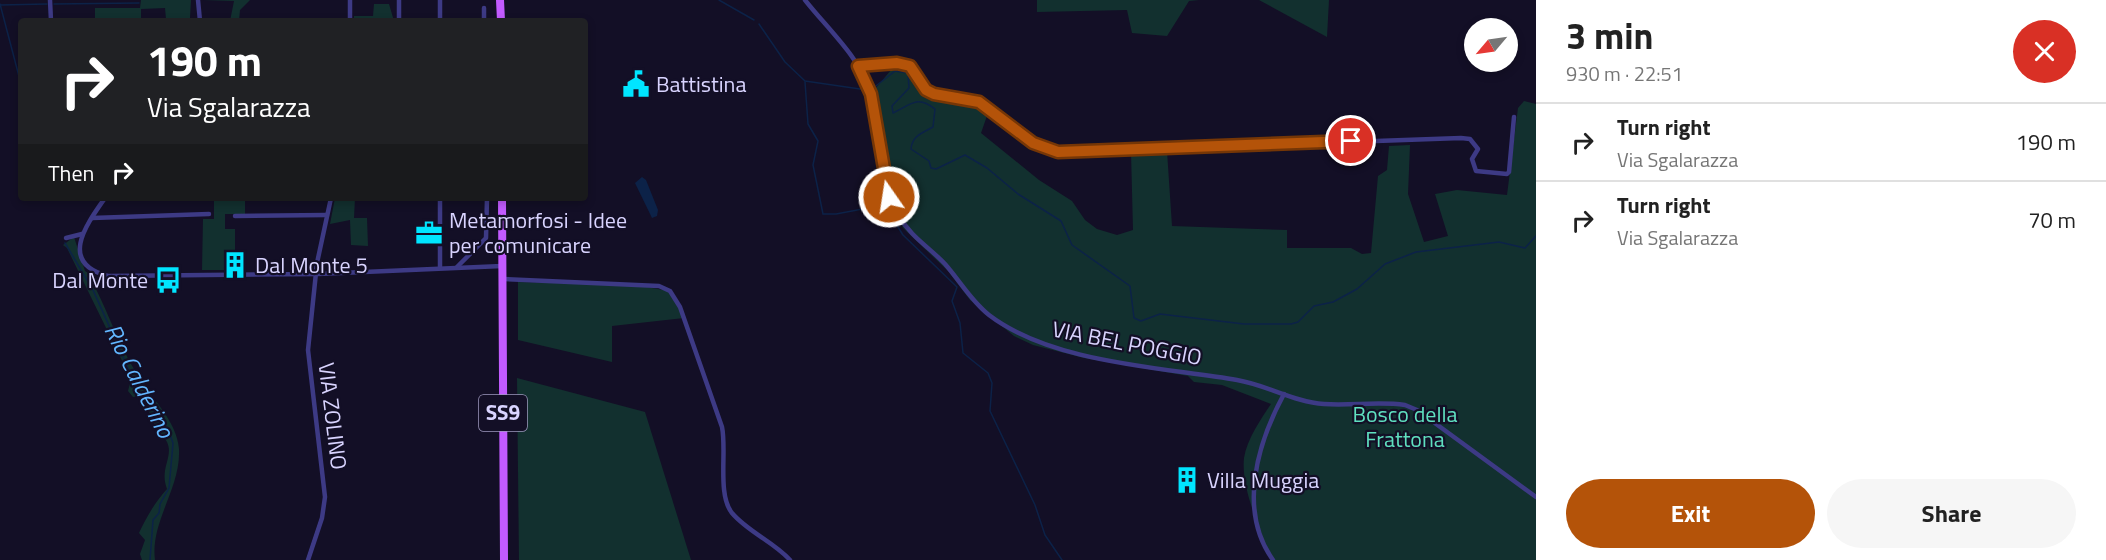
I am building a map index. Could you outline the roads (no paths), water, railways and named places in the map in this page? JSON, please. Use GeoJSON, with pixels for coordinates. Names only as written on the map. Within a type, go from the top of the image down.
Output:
{"type":"FeatureCollection","features":[{"type":"Feature","properties":{"kind":"main road"},"geometry":{"type":"LineString","coordinates":[[500,0],[501,18]]}},
{"type":"Feature","properties":{"kind":"main road","name":"SS9"},"geometry":{"type":"LineString","coordinates":[[502,201],[504,560]]}},
{"type":"Feature","properties":{"kind":"street"},"geometry":{"type":"LineString","coordinates":[[50,0],[51,18]]}},
{"type":"Feature","properties":{"kind":"street"},"geometry":{"type":"LineString","coordinates":[[198,0],[200,18]]}},
{"type":"Feature","properties":{"kind":"street"},"geometry":{"type":"LineString","coordinates":[[350,0],[350,18]]}},
{"type":"Feature","properties":{"kind":"street"},"geometry":{"type":"LineString","coordinates":[[399,0],[399,18]]}},
{"type":"Feature","properties":{"kind":"street"},"geometry":{"type":"LineString","coordinates":[[440,0],[440,18]]}},
{"type":"Feature","properties":{"kind":"street","name":"VIA BEL POGGIO"},"geometry":{"type":"LineString","coordinates":[[806,0],[858,66],[868,85],[883,175],[889,197],[899,217],[914,238],[944,264],[988,315],[1007,328],[1046,346],[1247,382],[1324,404],[1406,405],[1417,410],[1536,497]]}},
{"type":"Feature","properties":{"kind":"street"},"geometry":{"type":"LineString","coordinates":[[484,8],[484,18]]}},
{"type":"Feature","properties":{"kind":"street"},"geometry":{"type":"LineString","coordinates":[[858,66],[897,63],[910,66],[926,90],[934,94],[979,102],[1033,143],[1058,152],[1461,138],[1470,139],[1478,149],[1472,159],[1476,171],[1507,174],[1514,117]]}},
{"type":"Feature","properties":{"kind":"street"},"geometry":{"type":"LineString","coordinates":[[103,201],[82,234],[80,251],[85,264],[95,272],[108,276],[318,274],[502,266]]}},
{"type":"Feature","properties":{"kind":"street","name":"VIA ZOLINO"},"geometry":{"type":"LineString","coordinates":[[308,560],[322,518],[326,485],[308,350],[330,201]]}},
{"type":"Feature","properties":{"kind":"street"},"geometry":{"type":"LineString","coordinates":[[440,201],[440,268]]}},
{"type":"Feature","properties":{"kind":"street"},"geometry":{"type":"LineString","coordinates":[[456,268],[486,238],[487,201]]}},
{"type":"Feature","properties":{"kind":"street"},"geometry":{"type":"LineString","coordinates":[[92,218],[209,214]]}},
{"type":"Feature","properties":{"kind":"street"},"geometry":{"type":"LineString","coordinates":[[235,216],[327,215]]}},
{"type":"Feature","properties":{"kind":"street"},"geometry":{"type":"LineString","coordinates":[[66,238],[82,234]]}},
{"type":"Feature","properties":{"kind":"street"},"geometry":{"type":"LineString","coordinates":[[503,279],[659,286],[670,291],[680,307],[722,427],[725,441],[724,488],[728,507],[738,519],[780,548],[790,560]]}},
{"type":"Feature","properties":{"kind":"street"},"geometry":{"type":"LineString","coordinates":[[1273,560],[1261,536],[1253,491],[1261,448],[1284,394]]}},
{"type":"Feature","properties":{"kind":"water"},"geometry":{"type":"Polygon","coordinates":[[[642,177],[646,180],[658,210],[657,216],[652,218],[635,183],[642,177]]]}},
{"type":"Feature","properties":{"kind":"waterway"},"geometry":{"type":"LineString","coordinates":[[719,0],[754,20]]}},
{"type":"Feature","properties":{"kind":"waterway"},"geometry":{"type":"LineString","coordinates":[[54,4],[139,3]]}},
{"type":"Feature","properties":{"kind":"waterway","name":"Rio Calderino"},"geometry":{"type":"LineString","coordinates":[[0,4],[18,73]]}},
{"type":"Feature","properties":{"kind":"waterway"},"geometry":{"type":"LineString","coordinates":[[0,5],[47,4]]}},
{"type":"Feature","properties":{"kind":"waterway"},"geometry":{"type":"LineString","coordinates":[[759,24],[785,62],[805,81],[867,90]]}},
{"type":"Feature","properties":{"kind":"waterway"},"geometry":{"type":"LineString","coordinates":[[872,89],[895,71],[908,73],[909,88],[892,106],[893,113],[914,102],[924,102],[935,109],[933,127],[921,133],[911,149],[929,161],[931,168],[936,169],[965,155],[987,168],[1018,194],[1061,221],[1072,245],[1130,286],[1134,318],[1141,321],[1160,314],[1244,324],[1291,324],[1298,322],[1314,306],[1333,302],[1357,289],[1385,264],[1416,252],[1499,242],[1525,248],[1536,236]]}},
{"type":"Feature","properties":{"kind":"waterway"},"geometry":{"type":"LineString","coordinates":[[805,82],[808,124],[818,141],[813,165],[823,214],[836,214],[884,205],[903,235],[957,287],[952,301],[960,323],[963,353],[988,373],[992,383],[990,411],[1035,505],[1045,535],[1062,560]]}},
{"type":"Feature","properties":{"kind":"waterway","name":"Rio Calderino"},"geometry":{"type":"LineString","coordinates":[[65,243],[93,290],[137,388],[169,432],[173,443],[169,488],[160,504],[159,513],[153,520],[150,560]]}},
{"type":"Feature","properties":{"kind":"place","name":"Battistina"},"geometry":{"type":"Point","coordinates":[636,84]}},
{"type":"Feature","properties":{"kind":"place","name":"Metamorfosi - Idee per comunicare"},"geometry":{"type":"Point","coordinates":[429,233]}},
{"type":"Feature","properties":{"kind":"place","name":"Dal Monte 5"},"geometry":{"type":"Point","coordinates":[235,265]}},
{"type":"Feature","properties":{"kind":"place","name":"Dal Monte"},"geometry":{"type":"Point","coordinates":[168,280]}},
{"type":"Feature","properties":{"kind":"place","name":"Villa Muggia"},"geometry":{"type":"Point","coordinates":[1187,480]}},
{"type":"Feature","properties":{"kind":"park label","name":"Bosco della Frattona"},"geometry":{"type":"Point","coordinates":[1405,426]}}]}
